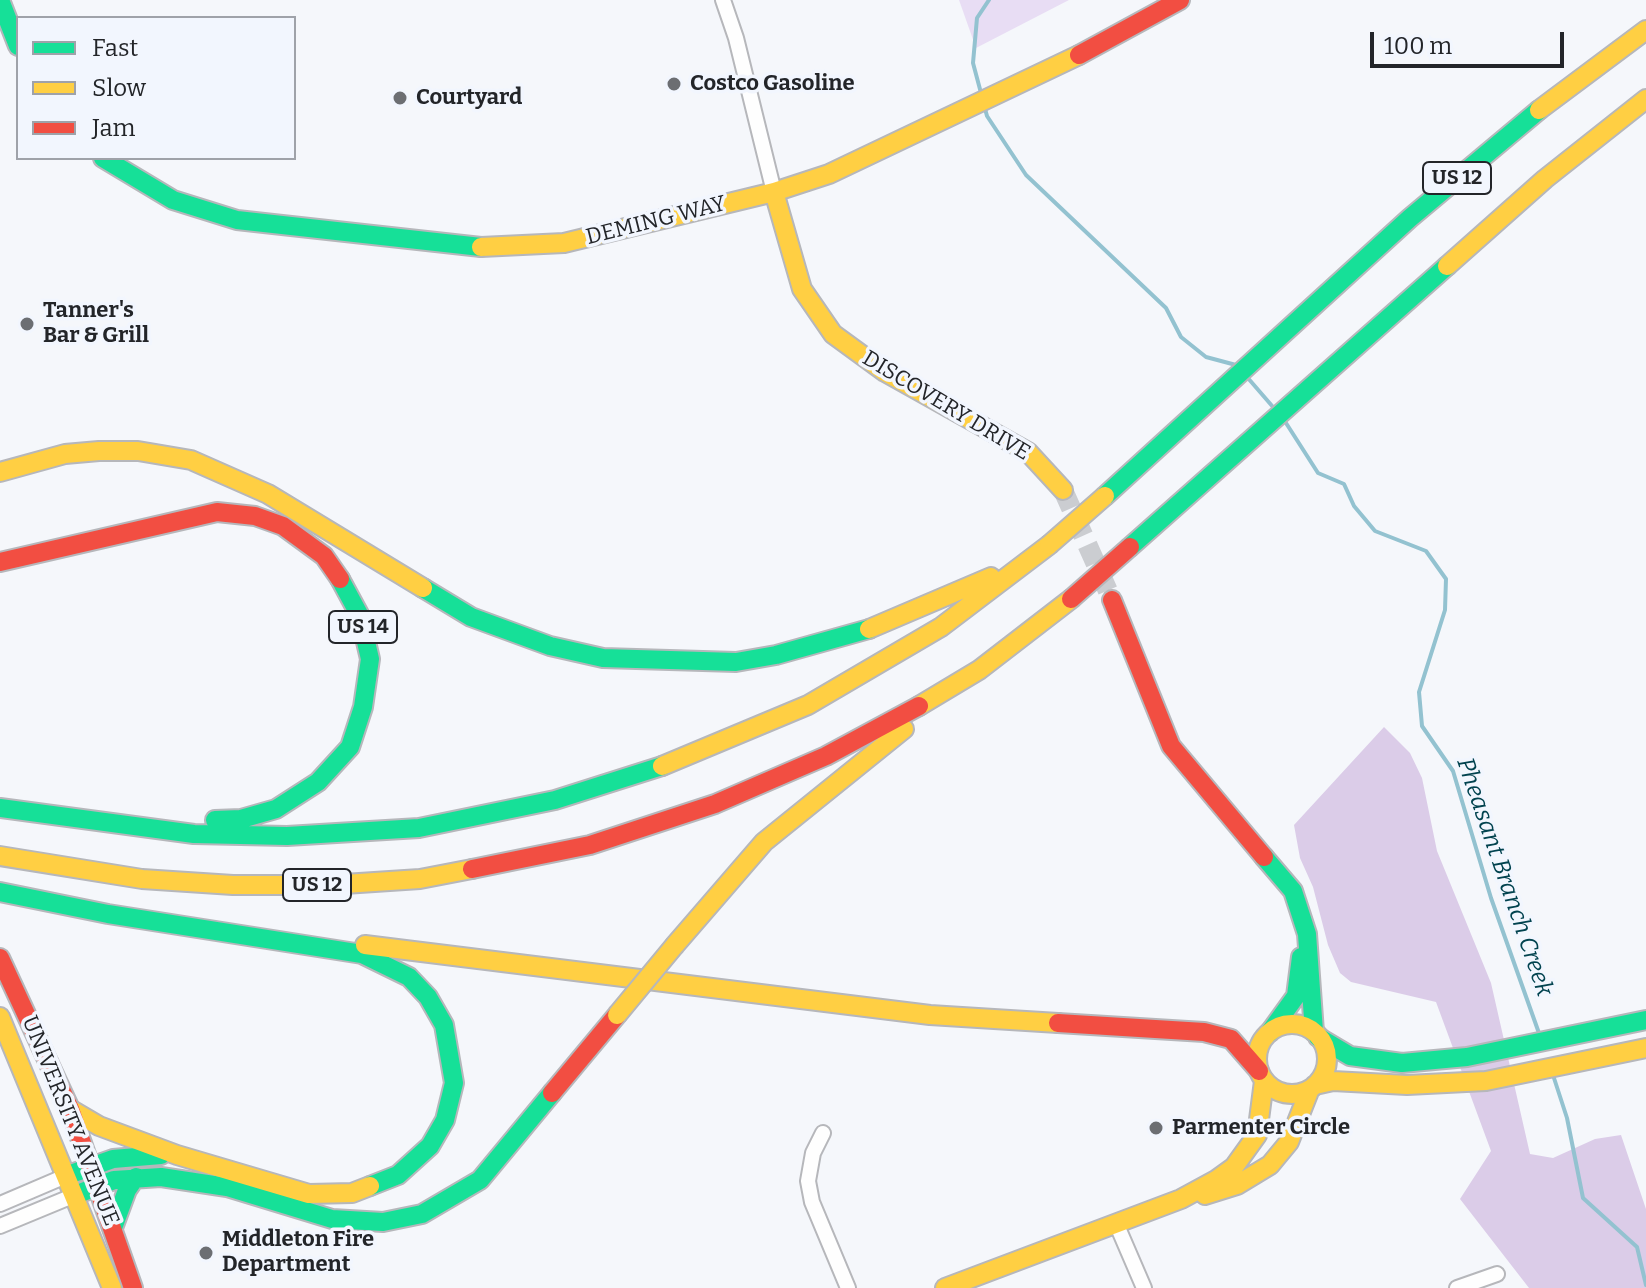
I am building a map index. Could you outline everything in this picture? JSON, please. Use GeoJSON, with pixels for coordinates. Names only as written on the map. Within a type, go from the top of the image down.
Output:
{"type":"FeatureCollection","features":[{"type":"Feature","properties":{"kind":"main road"},"geometry":{"type":"LineString","coordinates":[[0,0],[16,41]]}},
{"type":"Feature","properties":{"kind":"main road","name":"DEMING WAY"},"geometry":{"type":"LineString","coordinates":[[106,160],[173,200],[237,220],[503,248],[564,243],[774,192],[829,174],[1118,36],[1180,0]]}},
{"type":"Feature","properties":{"kind":"main road","name":"US 12"},"geometry":{"type":"LineString","coordinates":[[0,808],[194,834],[302,835],[419,828],[607,786],[761,728],[821,698],[941,627],[1045,548],[1526,119],[1646,30]]}},
{"type":"Feature","properties":{"kind":"main road","name":"US 12"},"geometry":{"type":"LineString","coordinates":[[0,856],[142,879],[233,885],[329,885],[420,879],[590,845],[715,804],[826,756],[894,721],[979,670],[1071,599],[1545,179],[1646,99]]}},
{"type":"Feature","properties":{"kind":"main road","name":"DISCOVERY DRIVE"},"geometry":{"type":"LineString","coordinates":[[774,192],[802,289],[833,334],[885,372],[1028,452],[1063,490]]}},
{"type":"Feature","properties":{"kind":"main road"},"geometry":{"type":"LineString","coordinates":[[0,472],[65,454],[99,451],[138,451],[191,460],[268,494],[471,617],[550,646],[630,661],[736,662],[812,647],[860,633],[981,582],[1045,548]]}},
{"type":"Feature","properties":{"kind":"main road","name":"US 14"},"geometry":{"type":"LineString","coordinates":[[0,562],[197,515],[233,512],[283,526],[304,539],[338,574],[360,616],[370,659],[363,707],[350,747],[318,782],[276,809],[241,819],[75,818]]}},
{"type":"Feature","properties":{"kind":"main road"},"geometry":{"type":"LineString","coordinates":[[945,1288],[1181,1199],[1237,1185],[1270,1165],[1289,1142],[1312,1087],[1326,1067],[1327,1056],[1316,1035],[1307,934],[1293,891],[1171,746],[1112,600]]}},
{"type":"Feature","properties":{"kind":"main road"},"geometry":{"type":"LineString","coordinates":[[75,1195],[97,1185],[136,1177],[199,1181],[332,1219],[383,1222],[422,1214],[480,1180],[764,842],[979,670]]}},
{"type":"Feature","properties":{"kind":"main road"},"geometry":{"type":"LineString","coordinates":[[1181,1199],[1216,1180],[1248,1152],[1262,1117],[1262,1076],[1258,1049],[1296,996],[1302,963],[1297,924],[1276,868]]}},
{"type":"Feature","properties":{"kind":"main road"},"geometry":{"type":"LineString","coordinates":[[0,892],[108,914],[362,954],[409,977],[428,997],[444,1025],[453,1063],[452,1097],[438,1135],[416,1162],[398,1175],[368,1189],[333,1196],[309,1194],[177,1155],[99,1126],[70,1109]]}},
{"type":"Feature","properties":{"kind":"main road"},"geometry":{"type":"LineString","coordinates":[[301,942],[365,945],[930,1015],[1204,1032],[1231,1039],[1262,1076],[1281,1092],[1300,1093],[1312,1087],[1344,1081],[1445,1084],[1526,1073],[1646,1048]]}},
{"type":"Feature","properties":{"kind":"main road","name":"UNIVERSITY AVENUE"},"geometry":{"type":"LineString","coordinates":[[0,958],[70,1109],[133,1288]]}},
{"type":"Feature","properties":{"kind":"main road","name":"UNIVERSITY AVENUE"},"geometry":{"type":"LineString","coordinates":[[0,1017],[68,1175],[112,1288]]}},
{"type":"Feature","properties":{"kind":"main road"},"geometry":{"type":"LineString","coordinates":[[1270,1032],[1287,1024],[1316,1035],[1350,1056],[1376,1062],[1467,1057],[1646,1020]]}},
{"type":"Feature","properties":{"kind":"main road"},"geometry":{"type":"LineString","coordinates":[[68,1175],[90,1166],[135,1156],[177,1155]]}},
{"type":"Feature","properties":{"kind":"main road"},"geometry":{"type":"LineString","coordinates":[[113,1228],[127,1190],[136,1177]]}},
{"type":"Feature","properties":{"kind":"street"},"geometry":{"type":"LineString","coordinates":[[723,0],[736,38],[774,192]]}},
{"type":"Feature","properties":{"kind":"street"},"geometry":{"type":"LineString","coordinates":[[823,1133],[813,1153],[808,1181],[812,1202],[848,1288]]}},
{"type":"Feature","properties":{"kind":"street"},"geometry":{"type":"LineString","coordinates":[[0,1204],[68,1175]]}},
{"type":"Feature","properties":{"kind":"street"},"geometry":{"type":"LineString","coordinates":[[0,1226],[75,1195]]}},
{"type":"Feature","properties":{"kind":"street"},"geometry":{"type":"LineString","coordinates":[[1116,1223],[1144,1288]]}},
{"type":"Feature","properties":{"kind":"street"},"geometry":{"type":"LineString","coordinates":[[1457,1288],[1497,1274]]}},
{"type":"Feature","properties":{"kind":"shaded area"},"geometry":{"type":"Polygon","coordinates":[[[959,0],[1069,0],[976,48],[959,0]]]}},
{"type":"Feature","properties":{"kind":"shaded area"},"geometry":{"type":"Polygon","coordinates":[[[1384,727],[1410,753],[1422,778],[1437,851],[1491,983],[1530,1154],[1553,1158],[1595,1139],[1621,1135],[1646,1209],[1646,1288],[1529,1288],[1460,1199],[1491,1151],[1436,1002],[1351,982],[1340,973],[1328,945],[1313,887],[1300,858],[1294,825],[1384,727]]]}},
{"type":"Feature","properties":{"kind":"waterway","name":"Pheasant Branch Creek"},"geometry":{"type":"LineString","coordinates":[[981,93],[973,63],[977,18],[989,0]]}},
{"type":"Feature","properties":{"kind":"waterway","name":"Pheasant Branch Creek"},"geometry":{"type":"LineString","coordinates":[[984,105],[987,116],[1026,175],[1166,308],[1181,337],[1206,357],[1236,365]]}},
{"type":"Feature","properties":{"kind":"waterway","name":"Pheasant Branch Creek"},"geometry":{"type":"LineString","coordinates":[[1247,377],[1273,407]]}},
{"type":"Feature","properties":{"kind":"waterway","name":"Pheasant Branch Creek"},"geometry":{"type":"LineString","coordinates":[[1286,423],[1318,473],[1344,484],[1354,506],[1375,531],[1426,551],[1446,579],[1445,610],[1419,692],[1422,726],[1453,771],[1491,898],[1540,1036]]}},
{"type":"Feature","properties":{"kind":"waterway","name":"Pheasant Branch Creek"},"geometry":{"type":"LineString","coordinates":[[1553,1075],[1567,1118],[1583,1198],[1637,1247],[1646,1285]]}},
{"type":"Feature","properties":{"kind":"tunnel"},"geometry":{"type":"LineString","coordinates":[[1063,490],[1112,600]]}},
{"type":"Feature","properties":{"kind":"traffic: fast"},"geometry":{"type":"LineString","coordinates":[[0,0],[16,41]]}},
{"type":"Feature","properties":{"kind":"traffic: fast"},"geometry":{"type":"LineString","coordinates":[[1105,496],[1410,218],[1539,110]]}},
{"type":"Feature","properties":{"kind":"traffic: fast"},"geometry":{"type":"LineString","coordinates":[[106,160],[173,200],[237,220],[481,247]]}},
{"type":"Feature","properties":{"kind":"traffic: fast"},"geometry":{"type":"LineString","coordinates":[[1130,547],[1447,266]]}},
{"type":"Feature","properties":{"kind":"traffic: fast"},"geometry":{"type":"LineString","coordinates":[[215,820],[241,819],[276,809],[318,782],[350,747],[363,707],[370,659],[360,616],[340,579]]}},
{"type":"Feature","properties":{"kind":"traffic: fast"},"geometry":{"type":"LineString","coordinates":[[423,588],[471,617],[550,646],[603,658],[736,662],[776,655],[869,629]]}},
{"type":"Feature","properties":{"kind":"traffic: fast"},"geometry":{"type":"LineString","coordinates":[[0,808],[194,834],[287,836],[419,828],[555,800],[662,766]]}},
{"type":"Feature","properties":{"kind":"traffic: fast"},"geometry":{"type":"LineString","coordinates":[[1264,857],[1293,891],[1307,934],[1314,1032]]}},
{"type":"Feature","properties":{"kind":"traffic: fast"},"geometry":{"type":"LineString","coordinates":[[0,892],[108,914],[362,954],[409,977],[428,997],[444,1025],[454,1083],[445,1120],[430,1146],[398,1175],[370,1186]]}},
{"type":"Feature","properties":{"kind":"traffic: fast"},"geometry":{"type":"LineString","coordinates":[[1270,1032],[1296,996],[1301,957]]}},
{"type":"Feature","properties":{"kind":"traffic: fast"},"geometry":{"type":"LineString","coordinates":[[1318,1037],[1350,1056],[1402,1063],[1467,1057],[1646,1020]]}},
{"type":"Feature","properties":{"kind":"traffic: fast"},"geometry":{"type":"LineString","coordinates":[[75,1195],[114,1180],[161,1177],[227,1187],[332,1219],[383,1222],[422,1214],[480,1180],[552,1093]]}},
{"type":"Feature","properties":{"kind":"traffic: fast"},"geometry":{"type":"LineString","coordinates":[[68,1175],[113,1159],[161,1155]]}},
{"type":"Feature","properties":{"kind":"traffic: fast"},"geometry":{"type":"LineString","coordinates":[[113,1228],[127,1190],[136,1177]]}},
{"type":"Feature","properties":{"kind":"traffic: slow"},"geometry":{"type":"LineString","coordinates":[[1539,110],[1646,30]]}},
{"type":"Feature","properties":{"kind":"traffic: slow"},"geometry":{"type":"LineString","coordinates":[[481,247],[564,243],[774,192],[829,174],[1079,55]]}},
{"type":"Feature","properties":{"kind":"traffic: slow"},"geometry":{"type":"LineString","coordinates":[[1447,266],[1545,179],[1646,99]]}},
{"type":"Feature","properties":{"kind":"traffic: slow"},"geometry":{"type":"LineString","coordinates":[[774,192],[802,289],[833,334],[885,372],[1028,452],[1063,490]]}},
{"type":"Feature","properties":{"kind":"traffic: slow"},"geometry":{"type":"LineString","coordinates":[[0,472],[65,454],[99,451],[138,451],[191,460],[268,494],[423,588]]}},
{"type":"Feature","properties":{"kind":"traffic: slow"},"geometry":{"type":"LineString","coordinates":[[1049,545],[1105,496]]}},
{"type":"Feature","properties":{"kind":"traffic: slow"},"geometry":{"type":"LineString","coordinates":[[662,766],[808,705],[941,627],[1049,545]]}},
{"type":"Feature","properties":{"kind":"traffic: slow"},"geometry":{"type":"LineString","coordinates":[[869,629],[991,577]]}},
{"type":"Feature","properties":{"kind":"traffic: slow"},"geometry":{"type":"LineString","coordinates":[[919,706],[979,670],[1071,599]]}},
{"type":"Feature","properties":{"kind":"traffic: slow"},"geometry":{"type":"LineString","coordinates":[[675,945],[764,842],[904,729]]}},
{"type":"Feature","properties":{"kind":"traffic: slow"},"geometry":{"type":"LineString","coordinates":[[0,856],[142,879],[233,885],[329,885],[420,879],[472,869]]}},
{"type":"Feature","properties":{"kind":"traffic: slow"},"geometry":{"type":"LineString","coordinates":[[365,945],[930,1015],[1058,1023]]}},
{"type":"Feature","properties":{"kind":"traffic: slow"},"geometry":{"type":"LineString","coordinates":[[617,1015],[675,945]]}},
{"type":"Feature","properties":{"kind":"traffic: slow"},"geometry":{"type":"LineString","coordinates":[[0,1017],[112,1288]]}},
{"type":"Feature","properties":{"kind":"traffic: slow"},"geometry":{"type":"LineString","coordinates":[[1292,1024],[1317,1034],[1327,1059],[1317,1084],[1292,1094],[1267,1084],[1257,1059],[1267,1034],[1292,1024]]}},
{"type":"Feature","properties":{"kind":"traffic: slow"},"geometry":{"type":"LineString","coordinates":[[1315,1085],[1333,1081],[1407,1085],[1486,1081],[1646,1048]]}},
{"type":"Feature","properties":{"kind":"traffic: slow"},"geometry":{"type":"LineString","coordinates":[[945,1288],[1181,1199],[1216,1180],[1234,1167],[1257,1135],[1264,1081]]}},
{"type":"Feature","properties":{"kind":"traffic: slow"},"geometry":{"type":"LineString","coordinates":[[1205,1195],[1237,1185],[1270,1165],[1289,1142],[1310,1089]]}},
{"type":"Feature","properties":{"kind":"traffic: slow"},"geometry":{"type":"LineString","coordinates":[[70,1109],[99,1126],[177,1155],[309,1194],[352,1193],[370,1186]]}},
{"type":"Feature","properties":{"kind":"traffic: jam"},"geometry":{"type":"LineString","coordinates":[[1079,55],[1180,0]]}},
{"type":"Feature","properties":{"kind":"traffic: jam"},"geometry":{"type":"LineString","coordinates":[[0,562],[217,512],[255,516],[283,526],[324,556],[340,579]]}},
{"type":"Feature","properties":{"kind":"traffic: jam"},"geometry":{"type":"LineString","coordinates":[[1071,599],[1130,547]]}},
{"type":"Feature","properties":{"kind":"traffic: jam"},"geometry":{"type":"LineString","coordinates":[[1112,600],[1171,746],[1264,857]]}},
{"type":"Feature","properties":{"kind":"traffic: jam"},"geometry":{"type":"LineString","coordinates":[[472,869],[590,845],[715,804],[826,756],[919,706]]}},
{"type":"Feature","properties":{"kind":"traffic: jam"},"geometry":{"type":"LineString","coordinates":[[0,958],[70,1109],[133,1288]]}},
{"type":"Feature","properties":{"kind":"traffic: jam"},"geometry":{"type":"LineString","coordinates":[[552,1093],[617,1015]]}},
{"type":"Feature","properties":{"kind":"traffic: jam"},"geometry":{"type":"LineString","coordinates":[[1058,1023],[1204,1032],[1231,1039],[1259,1071]]}},
{"type":"Feature","properties":{"kind":"place","name":"Costco Gasoline"},"geometry":{"type":"Point","coordinates":[674,84]}},
{"type":"Feature","properties":{"kind":"place","name":"Courtyard"},"geometry":{"type":"Point","coordinates":[400,98]}},
{"type":"Feature","properties":{"kind":"place","name":"Tanner's Bar & Grill"},"geometry":{"type":"Point","coordinates":[27,324]}},
{"type":"Feature","properties":{"kind":"place","name":"Parmenter Circle"},"geometry":{"type":"Point","coordinates":[1156,1128]}},
{"type":"Feature","properties":{"kind":"place","name":"Middleton Fire Department"},"geometry":{"type":"Point","coordinates":[206,1253]}}]}
